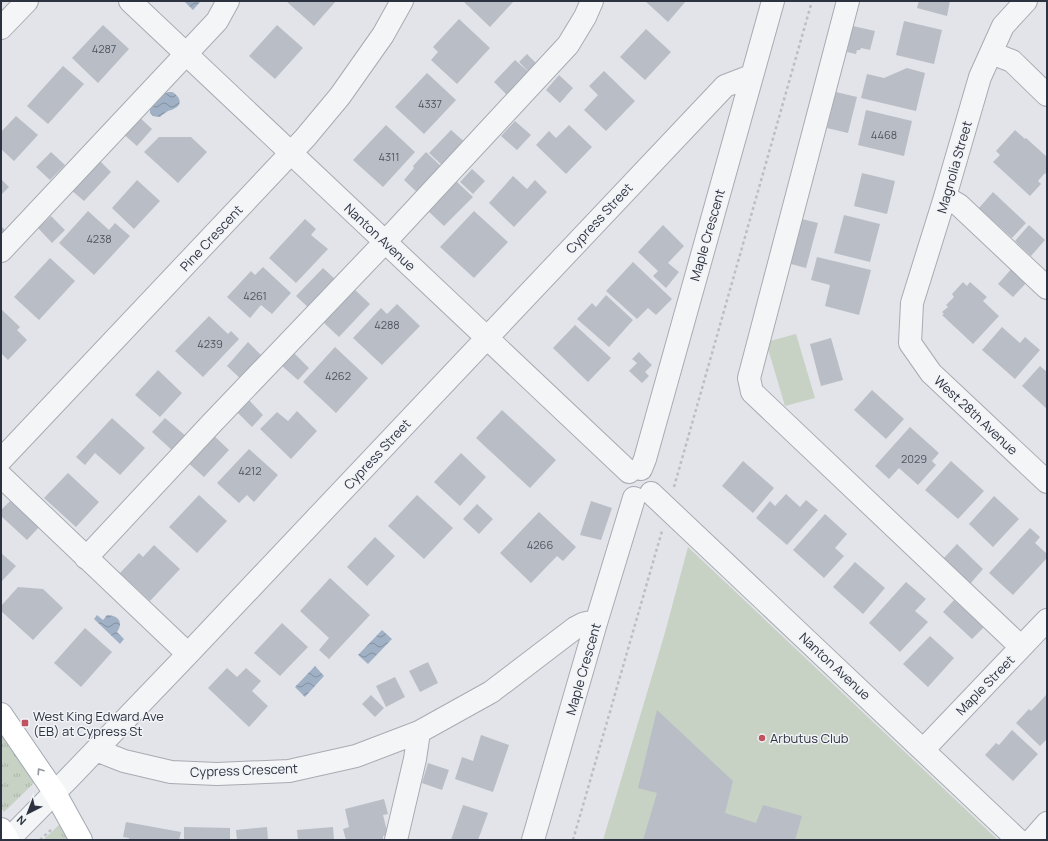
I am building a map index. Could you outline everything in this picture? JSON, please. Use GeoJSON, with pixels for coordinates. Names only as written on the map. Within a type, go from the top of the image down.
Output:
{"type":"FeatureCollection","features":[{"type":"Feature","properties":{"kind":"main road"},"geometry":{"type":"LineString","coordinates":[[1,714],[55,793],[81,840]]}},
{"type":"Feature","properties":{"kind":"main road"},"geometry":{"type":"LineString","coordinates":[[1,829],[8,840]]}},
{"type":"Feature","properties":{"kind":"street"},"geometry":{"type":"LineString","coordinates":[[1,28],[27,1]]}},
{"type":"Feature","properties":{"kind":"street","name":"Nanton Avenue"},"geometry":{"type":"LineString","coordinates":[[130,1],[486,338],[635,470]]}},
{"type":"Feature","properties":{"kind":"street"},"geometry":{"type":"LineString","coordinates":[[1,251],[217,21],[228,1]]}},
{"type":"Feature","properties":{"kind":"street","name":"Pine Crescent"},"geometry":{"type":"LineString","coordinates":[[1,460],[291,153],[340,96],[382,35],[402,1]]}},
{"type":"Feature","properties":{"kind":"street"},"geometry":{"type":"LineString","coordinates":[[86,558],[206,429],[385,242],[568,44],[585,17],[592,1]]}},
{"type":"Feature","properties":{"kind":"street","name":"Maple Crescent"},"geometry":{"type":"LineString","coordinates":[[635,470],[645,459],[773,1]]}},
{"type":"Feature","properties":{"kind":"street"},"geometry":{"type":"LineString","coordinates":[[848,1],[749,378],[752,392],[1021,647]]}},
{"type":"Feature","properties":{"kind":"street","name":"Magnolia Street"},"geometry":{"type":"LineString","coordinates":[[910,343],[912,303],[980,77],[1003,26],[1026,1]]}},
{"type":"Feature","properties":{"kind":"street"},"geometry":{"type":"LineString","coordinates":[[991,53],[1012,61],[1047,95]]}},
{"type":"Feature","properties":{"kind":"street","name":"Cypress Street"},"geometry":{"type":"LineString","coordinates":[[8,840],[188,654],[725,86],[751,76]]}},
{"type":"Feature","properties":{"kind":"street"},"geometry":{"type":"LineString","coordinates":[[945,197],[959,205],[1047,288]]}},
{"type":"Feature","properties":{"kind":"street","name":"West 28th Avenue"},"geometry":{"type":"LineString","coordinates":[[910,343],[931,373],[1047,482]]}},
{"type":"Feature","properties":{"kind":"street","name":"Maple Crescent"},"geometry":{"type":"LineString","coordinates":[[533,840],[596,623],[642,495],[653,488],[653,478],[646,470],[635,470]]}},
{"type":"Feature","properties":{"kind":"street"},"geometry":{"type":"LineString","coordinates":[[1,476],[188,654]]}},
{"type":"Feature","properties":{"kind":"street","name":"Nanton Avenue"},"geometry":{"type":"LineString","coordinates":[[642,495],[923,750],[1018,840]]}},
{"type":"Feature","properties":{"kind":"street","name":"Maple Street"},"geometry":{"type":"LineString","coordinates":[[923,750],[1047,620]]}},
{"type":"Feature","properties":{"kind":"street","name":"Cypress Crescent"},"geometry":{"type":"LineString","coordinates":[[96,750],[124,761],[171,772],[217,774],[290,771],[356,756],[419,732],[491,692],[575,628],[584,623],[596,623]]}},
{"type":"Feature","properties":{"kind":"street"},"geometry":{"type":"LineString","coordinates":[[396,840],[416,759],[419,732]]}},
{"type":"Feature","properties":{"kind":"street"},"geometry":{"type":"LineString","coordinates":[[1032,840],[1047,823]]}},
{"type":"Feature","properties":{"kind":"path"},"geometry":{"type":"LineString","coordinates":[[675,486],[812,1]]}},
{"type":"Feature","properties":{"kind":"path"},"geometry":{"type":"LineString","coordinates":[[573,840],[662,532]]}},
{"type":"Feature","properties":{"kind":"path"},"geometry":{"type":"LineString","coordinates":[[40,840],[55,826]]}},
{"type":"Feature","properties":{"kind":"green space"},"geometry":{"type":"Polygon","coordinates":[[[796,334],[815,398],[785,406],[766,342],[796,334]]]}},
{"type":"Feature","properties":{"kind":"green space","name":"Arbutus Club"},"geometry":{"type":"Polygon","coordinates":[[[688,547],[998,840],[603,840],[664,636],[688,547]]]}},
{"type":"Feature","properties":{"kind":"green space"},"geometry":{"type":"Polygon","coordinates":[[[1,733],[35,782],[4,812],[1,808],[1,733]]]}},
{"type":"Feature","properties":{"kind":"green space"},"geometry":{"type":"Polygon","coordinates":[[[60,824],[69,840],[43,840],[60,824]]]}},
{"type":"Feature","properties":{"kind":"water"},"geometry":{"type":"Polygon","coordinates":[[[184,1],[201,1],[193,10],[184,1]]]}},
{"type":"Feature","properties":{"kind":"water"},"geometry":{"type":"Polygon","coordinates":[[[172,92],[178,97],[180,101],[179,105],[160,117],[153,116],[150,113],[150,108],[161,95],[172,92]]]}},
{"type":"Feature","properties":{"kind":"water"},"geometry":{"type":"Polygon","coordinates":[[[97,615],[103,620],[107,615],[111,615],[119,620],[120,625],[117,632],[124,639],[120,644],[94,619],[97,615]]]}},
{"type":"Feature","properties":{"kind":"water"},"geometry":{"type":"Polygon","coordinates":[[[382,630],[392,639],[368,664],[358,655],[382,630]]]}},
{"type":"Feature","properties":{"kind":"water"},"geometry":{"type":"Polygon","coordinates":[[[315,666],[324,676],[305,697],[295,687],[315,666]]]}},
{"type":"Feature","properties":{"kind":"building"},"geometry":{"type":"Polygon","coordinates":[[[286,1],[336,1],[314,26],[286,1]]]}},
{"type":"Feature","properties":{"kind":"building"},"geometry":{"type":"Polygon","coordinates":[[[463,1],[514,1],[490,27],[463,1]]]}},
{"type":"Feature","properties":{"kind":"building"},"geometry":{"type":"Polygon","coordinates":[[[645,1],[686,1],[668,22],[645,1]]]}},
{"type":"Feature","properties":{"kind":"building"},"geometry":{"type":"Polygon","coordinates":[[[919,1],[950,1],[947,16],[917,8],[919,1]]]}},
{"type":"Feature","properties":{"kind":"building"},"geometry":{"type":"Polygon","coordinates":[[[459,19],[490,48],[457,84],[431,60],[438,52],[433,47],[459,19]]]}},
{"type":"Feature","properties":{"kind":"building"},"geometry":{"type":"Polygon","coordinates":[[[904,21],[942,30],[934,64],[896,55],[904,21]]]}},
{"type":"Feature","properties":{"kind":"building"},"geometry":{"type":"Polygon","coordinates":[[[103,25],[129,49],[98,83],[72,58],[103,25]]]}},
{"type":"Feature","properties":{"kind":"building"},"geometry":{"type":"Polygon","coordinates":[[[277,25],[303,48],[275,79],[249,56],[277,25]]]}},
{"type":"Feature","properties":{"kind":"building"},"geometry":{"type":"Polygon","coordinates":[[[853,26],[875,31],[870,50],[861,48],[860,50],[857,50],[856,54],[847,52],[853,26]]]}},
{"type":"Feature","properties":{"kind":"building"},"geometry":{"type":"Polygon","coordinates":[[[646,29],[671,52],[645,80],[620,57],[646,29]]]}},
{"type":"Feature","properties":{"kind":"building"},"geometry":{"type":"Polygon","coordinates":[[[527,54],[539,66],[531,74],[519,62],[527,54]]]}},
{"type":"Feature","properties":{"kind":"building"},"geometry":{"type":"Polygon","coordinates":[[[515,60],[532,75],[510,98],[494,82],[515,60]]]}},
{"type":"Feature","properties":{"kind":"building"},"geometry":{"type":"Polygon","coordinates":[[[63,66],[84,84],[48,124],[27,106],[63,66]]]}},
{"type":"Feature","properties":{"kind":"building"},"geometry":{"type":"Polygon","coordinates":[[[907,68],[925,73],[916,111],[861,98],[867,74],[884,78],[907,68]]]}},
{"type":"Feature","properties":{"kind":"building"},"geometry":{"type":"Polygon","coordinates":[[[604,71],[635,101],[606,131],[584,110],[598,95],[589,86],[604,71]]]}},
{"type":"Feature","properties":{"kind":"building"},"geometry":{"type":"Polygon","coordinates":[[[427,73],[456,100],[424,134],[395,107],[427,73]]]}},
{"type":"Feature","properties":{"kind":"building"},"geometry":{"type":"Polygon","coordinates":[[[559,75],[573,88],[560,103],[546,90],[559,75]]]}},
{"type":"Feature","properties":{"kind":"building"},"geometry":{"type":"Polygon","coordinates":[[[836,92],[857,97],[848,133],[827,128],[836,92]]]}},
{"type":"Feature","properties":{"kind":"building"},"geometry":{"type":"Polygon","coordinates":[[[866,110],[912,121],[904,156],[858,145],[866,110]]]}},
{"type":"Feature","properties":{"kind":"building"},"geometry":{"type":"Polygon","coordinates":[[[137,115],[152,129],[137,146],[121,132],[137,115]]]}},
{"type":"Feature","properties":{"kind":"building"},"geometry":{"type":"Polygon","coordinates":[[[16,116],[38,135],[14,161],[1,149],[1,132],[16,116]]]}},
{"type":"Feature","properties":{"kind":"building"},"geometry":{"type":"Polygon","coordinates":[[[515,121],[531,135],[517,150],[501,136],[515,121]]]}},
{"type":"Feature","properties":{"kind":"building"},"geometry":{"type":"Polygon","coordinates":[[[386,125],[415,152],[383,187],[353,160],[386,125]]]}},
{"type":"Feature","properties":{"kind":"building"},"geometry":{"type":"Polygon","coordinates":[[[569,125],[592,147],[566,174],[536,145],[549,131],[556,138],[569,125]]]}},
{"type":"Feature","properties":{"kind":"building"},"geometry":{"type":"Polygon","coordinates":[[[451,130],[467,144],[445,168],[429,153],[451,130]]]}},
{"type":"Feature","properties":{"kind":"building"},"geometry":{"type":"Polygon","coordinates":[[[1015,130],[1047,157],[1047,173],[1044,174],[1038,181],[1041,184],[1030,196],[993,162],[1000,155],[996,151],[1015,130]]]}},
{"type":"Feature","properties":{"kind":"building"},"geometry":{"type":"Polygon","coordinates":[[[159,137],[191,137],[207,152],[178,183],[144,152],[159,137]]]}},
{"type":"Feature","properties":{"kind":"building"},"geometry":{"type":"Polygon","coordinates":[[[51,152],[65,165],[50,180],[36,167],[51,152]]]}},
{"type":"Feature","properties":{"kind":"building"},"geometry":{"type":"Polygon","coordinates":[[[426,152],[444,169],[420,195],[404,180],[414,168],[413,166],[426,152]]]}},
{"type":"Feature","properties":{"kind":"building"},"geometry":{"type":"Polygon","coordinates":[[[99,160],[111,172],[84,201],[71,190],[99,160]]]}},
{"type":"Feature","properties":{"kind":"building"},"geometry":{"type":"Polygon","coordinates":[[[472,169],[485,181],[473,194],[460,182],[472,169]]]}},
{"type":"Feature","properties":{"kind":"building"},"geometry":{"type":"Polygon","coordinates":[[[862,173],[895,181],[887,214],[854,206],[862,173]]]}},
{"type":"Feature","properties":{"kind":"building"},"geometry":{"type":"Polygon","coordinates":[[[513,176],[527,189],[535,180],[547,192],[514,227],[489,203],[513,176]]]}},
{"type":"Feature","properties":{"kind":"building"},"geometry":{"type":"Polygon","coordinates":[[[1,179],[9,187],[1,195],[1,179]]]}},
{"type":"Feature","properties":{"kind":"building"},"geometry":{"type":"Polygon","coordinates":[[[137,180],[160,201],[134,229],[112,208],[137,180]]]}},
{"type":"Feature","properties":{"kind":"building"},"geometry":{"type":"Polygon","coordinates":[[[456,181],[473,197],[444,226],[427,210],[456,181]]]}},
{"type":"Feature","properties":{"kind":"building"},"geometry":{"type":"Polygon","coordinates":[[[993,192],[1026,223],[1012,238],[979,208],[993,192]]]}},
{"type":"Feature","properties":{"kind":"building"},"geometry":{"type":"Polygon","coordinates":[[[88,211],[109,230],[115,223],[130,236],[94,275],[59,243],[88,211]]]}},
{"type":"Feature","properties":{"kind":"building"},"geometry":{"type":"Polygon","coordinates":[[[474,211],[508,242],[474,278],[440,247],[474,211]]]}},
{"type":"Feature","properties":{"kind":"building"},"geometry":{"type":"Polygon","coordinates":[[[844,215],[880,224],[870,262],[834,253],[844,215]]]}},
{"type":"Feature","properties":{"kind":"building"},"geometry":{"type":"Polygon","coordinates":[[[51,216],[65,230],[52,243],[38,228],[51,216]]]}},
{"type":"Feature","properties":{"kind":"building"},"geometry":{"type":"Polygon","coordinates":[[[305,219],[316,229],[311,235],[328,249],[296,283],[269,258],[305,219]]]}},
{"type":"Feature","properties":{"kind":"building"},"geometry":{"type":"Polygon","coordinates":[[[802,219],[818,223],[806,268],[791,264],[802,219]]]}},
{"type":"Feature","properties":{"kind":"building"},"geometry":{"type":"Polygon","coordinates":[[[663,225],[684,246],[668,263],[679,272],[666,288],[653,276],[658,271],[638,252],[663,225]]]}},
{"type":"Feature","properties":{"kind":"building"},"geometry":{"type":"Polygon","coordinates":[[[1029,225],[1045,240],[1031,256],[1015,241],[1029,225]]]}},
{"type":"Feature","properties":{"kind":"building"},"geometry":{"type":"Polygon","coordinates":[[[1,226],[5,230],[1,234],[1,226]]]}},
{"type":"Feature","properties":{"kind":"building"},"geometry":{"type":"Polygon","coordinates":[[[817,257],[871,270],[859,315],[825,306],[830,285],[811,280],[817,257]]]}},
{"type":"Feature","properties":{"kind":"building"},"geometry":{"type":"Polygon","coordinates":[[[50,258],[75,281],[39,320],[14,297],[50,258]]]}},
{"type":"Feature","properties":{"kind":"building"},"geometry":{"type":"Polygon","coordinates":[[[633,262],[672,299],[656,315],[648,308],[637,319],[606,291],[633,262]]]}},
{"type":"Feature","properties":{"kind":"building"},"geometry":{"type":"Polygon","coordinates":[[[1014,266],[1029,280],[1013,297],[998,284],[1014,266]]]}},
{"type":"Feature","properties":{"kind":"building"},"geometry":{"type":"Polygon","coordinates":[[[263,267],[291,293],[272,314],[261,305],[250,318],[227,297],[251,271],[255,275],[263,267]]]}},
{"type":"Feature","properties":{"kind":"building"},"geometry":{"type":"Polygon","coordinates":[[[323,268],[337,281],[311,310],[296,296],[323,268]]]}},
{"type":"Feature","properties":{"kind":"building"},"geometry":{"type":"Polygon","coordinates":[[[963,282],[967,286],[970,282],[987,297],[983,301],[999,316],[973,344],[942,315],[944,314],[942,312],[948,307],[946,305],[954,297],[952,294],[963,282]]]}},
{"type":"Feature","properties":{"kind":"building"},"geometry":{"type":"Polygon","coordinates":[[[354,289],[370,304],[339,337],[323,322],[354,289]]]}},
{"type":"Feature","properties":{"kind":"building"},"geometry":{"type":"Polygon","coordinates":[[[606,295],[633,320],[609,347],[577,319],[592,303],[596,307],[606,295]]]}},
{"type":"Feature","properties":{"kind":"building"},"geometry":{"type":"Polygon","coordinates":[[[397,304],[420,326],[382,365],[353,338],[381,308],[387,314],[397,304]]]}},
{"type":"Feature","properties":{"kind":"building"},"geometry":{"type":"Polygon","coordinates":[[[1,309],[20,327],[17,330],[27,340],[8,360],[1,353],[1,309]]]}},
{"type":"Feature","properties":{"kind":"building"},"geometry":{"type":"Polygon","coordinates":[[[209,316],[228,334],[231,331],[239,339],[203,377],[175,351],[209,316]]]}},
{"type":"Feature","properties":{"kind":"building"},"geometry":{"type":"Polygon","coordinates":[[[575,325],[611,358],[588,382],[553,348],[575,325]]]}},
{"type":"Feature","properties":{"kind":"building"},"geometry":{"type":"Polygon","coordinates":[[[1002,327],[1020,343],[1025,337],[1040,350],[1015,379],[982,350],[1002,327]]]}},
{"type":"Feature","properties":{"kind":"building"},"geometry":{"type":"Polygon","coordinates":[[[831,338],[843,380],[821,386],[810,344],[831,338]]]}},
{"type":"Feature","properties":{"kind":"building"},"geometry":{"type":"Polygon","coordinates":[[[248,342],[264,358],[243,381],[227,366],[248,342]]]}},
{"type":"Feature","properties":{"kind":"building"},"geometry":{"type":"Polygon","coordinates":[[[335,347],[368,378],[336,413],[303,382],[335,347]]]}},
{"type":"Feature","properties":{"kind":"building"},"geometry":{"type":"Polygon","coordinates":[[[639,352],[652,365],[645,372],[649,376],[642,383],[629,371],[637,363],[632,359],[639,352]]]}},
{"type":"Feature","properties":{"kind":"building"},"geometry":{"type":"Polygon","coordinates":[[[294,353],[309,368],[298,380],[282,366],[294,353]]]}},
{"type":"Feature","properties":{"kind":"building"},"geometry":{"type":"Polygon","coordinates":[[[1040,366],[1047,372],[1047,409],[1022,386],[1040,366]]]}},
{"type":"Feature","properties":{"kind":"building"},"geometry":{"type":"Polygon","coordinates":[[[158,370],[182,393],[160,417],[135,395],[158,370]]]}},
{"type":"Feature","properties":{"kind":"building"},"geometry":{"type":"Polygon","coordinates":[[[872,390],[904,419],[886,439],[854,410],[872,390]]]}},
{"type":"Feature","properties":{"kind":"building"},"geometry":{"type":"Polygon","coordinates":[[[249,400],[263,415],[252,427],[237,412],[249,400]]]}},
{"type":"Feature","properties":{"kind":"building"},"geometry":{"type":"Polygon","coordinates":[[[502,410],[556,460],[530,488],[476,438],[502,410]]]}},
{"type":"Feature","properties":{"kind":"building"},"geometry":{"type":"Polygon","coordinates":[[[297,411],[317,431],[291,459],[260,429],[277,412],[288,421],[297,411]]]}},
{"type":"Feature","properties":{"kind":"building"},"geometry":{"type":"Polygon","coordinates":[[[112,418],[145,448],[120,475],[95,453],[85,465],[76,457],[112,418]]]}},
{"type":"Feature","properties":{"kind":"building"},"geometry":{"type":"Polygon","coordinates":[[[165,418],[187,437],[174,452],[152,432],[165,418]]]}},
{"type":"Feature","properties":{"kind":"building"},"geometry":{"type":"Polygon","coordinates":[[[910,427],[939,453],[932,461],[936,465],[918,485],[899,468],[889,479],[875,466],[910,427]]]}},
{"type":"Feature","properties":{"kind":"building"},"geometry":{"type":"Polygon","coordinates":[[[212,434],[229,450],[204,477],[186,461],[212,434]]]}},
{"type":"Feature","properties":{"kind":"building"},"geometry":{"type":"Polygon","coordinates":[[[249,449],[278,475],[254,502],[247,495],[239,503],[217,483],[249,449]]]}},
{"type":"Feature","properties":{"kind":"building"},"geometry":{"type":"Polygon","coordinates":[[[461,453],[486,477],[460,506],[434,482],[461,453]]]}},
{"type":"Feature","properties":{"kind":"building"},"geometry":{"type":"Polygon","coordinates":[[[743,461],[774,488],[753,513],[722,486],[743,461]]]}},
{"type":"Feature","properties":{"kind":"building"},"geometry":{"type":"Polygon","coordinates":[[[951,461],[984,491],[958,519],[925,490],[951,461]]]}},
{"type":"Feature","properties":{"kind":"building"},"geometry":{"type":"Polygon","coordinates":[[[68,473],[99,502],[76,527],[44,498],[68,473]]]}},
{"type":"Feature","properties":{"kind":"building"},"geometry":{"type":"Polygon","coordinates":[[[786,494],[800,507],[806,500],[818,510],[787,545],[756,518],[770,501],[775,506],[786,494]]]}},
{"type":"Feature","properties":{"kind":"building"},"geometry":{"type":"Polygon","coordinates":[[[199,495],[227,521],[197,553],[169,527],[199,495]]]}},
{"type":"Feature","properties":{"kind":"building"},"geometry":{"type":"Polygon","coordinates":[[[417,495],[453,528],[424,559],[388,526],[417,495]]]}},
{"type":"Feature","properties":{"kind":"building"},"geometry":{"type":"Polygon","coordinates":[[[994,496],[1019,519],[993,547],[969,524],[994,496]]]}},
{"type":"Feature","properties":{"kind":"building"},"geometry":{"type":"Polygon","coordinates":[[[11,500],[40,526],[27,540],[1,516],[1,510],[11,500]]]}},
{"type":"Feature","properties":{"kind":"building"},"geometry":{"type":"Polygon","coordinates":[[[591,501],[612,508],[601,540],[580,535],[591,501]]]}},
{"type":"Feature","properties":{"kind":"building"},"geometry":{"type":"Polygon","coordinates":[[[477,504],[493,519],[479,534],[463,519],[477,504]]]}},
{"type":"Feature","properties":{"kind":"building"},"geometry":{"type":"Polygon","coordinates":[[[539,512],[576,547],[563,561],[557,556],[531,583],[500,553],[539,512]]]}},
{"type":"Feature","properties":{"kind":"building"},"geometry":{"type":"Polygon","coordinates":[[[825,514],[847,534],[835,548],[844,556],[824,578],[793,550],[825,514]]]}},
{"type":"Feature","properties":{"kind":"building"},"geometry":{"type":"Polygon","coordinates":[[[1030,528],[1040,537],[1035,543],[1047,554],[1047,558],[1013,595],[989,573],[1030,528]]]}},
{"type":"Feature","properties":{"kind":"building"},"geometry":{"type":"Polygon","coordinates":[[[375,537],[395,556],[367,586],[347,567],[375,537]]]}},
{"type":"Feature","properties":{"kind":"building"},"geometry":{"type":"Polygon","coordinates":[[[957,544],[983,569],[970,584],[943,559],[957,544]]]}},
{"type":"Feature","properties":{"kind":"building"},"geometry":{"type":"Polygon","coordinates":[[[154,545],[180,569],[150,601],[120,573],[139,553],[143,557],[154,545]]]}},
{"type":"Feature","properties":{"kind":"building"},"geometry":{"type":"Polygon","coordinates":[[[1,553],[16,566],[1,582],[1,553]]]}},
{"type":"Feature","properties":{"kind":"building"},"geometry":{"type":"Polygon","coordinates":[[[855,562],[885,588],[863,614],[833,587],[855,562]]]}},
{"type":"Feature","properties":{"kind":"building"},"geometry":{"type":"Polygon","coordinates":[[[330,578],[370,615],[329,659],[319,650],[329,638],[300,611],[330,578]]]}},
{"type":"Feature","properties":{"kind":"building"},"geometry":{"type":"Polygon","coordinates":[[[906,582],[926,599],[915,611],[928,622],[900,652],[869,623],[906,582]]]}},
{"type":"Feature","properties":{"kind":"building"},"geometry":{"type":"Polygon","coordinates":[[[18,587],[43,589],[63,608],[33,640],[1,611],[1,606],[18,587]]]}},
{"type":"Feature","properties":{"kind":"building"},"geometry":{"type":"Polygon","coordinates":[[[954,600],[984,627],[972,639],[943,612],[954,600]]]}},
{"type":"Feature","properties":{"kind":"building"},"geometry":{"type":"Polygon","coordinates":[[[282,623],[308,647],[280,676],[254,653],[282,623]]]}},
{"type":"Feature","properties":{"kind":"building"},"geometry":{"type":"Polygon","coordinates":[[[85,628],[112,652],[81,687],[54,663],[85,628]]]}},
{"type":"Feature","properties":{"kind":"building"},"geometry":{"type":"Polygon","coordinates":[[[930,636],[954,658],[928,687],[903,664],[930,636]]]}},
{"type":"Feature","properties":{"kind":"building"},"geometry":{"type":"Polygon","coordinates":[[[428,662],[438,683],[420,692],[409,671],[428,662]]]}},
{"type":"Feature","properties":{"kind":"building"},"geometry":{"type":"Polygon","coordinates":[[[227,668],[237,677],[246,668],[261,681],[252,691],[268,706],[249,727],[208,688],[227,668]]]}},
{"type":"Feature","properties":{"kind":"building"},"geometry":{"type":"Polygon","coordinates":[[[395,677],[405,697],[386,707],[376,686],[395,677]]]}},
{"type":"Feature","properties":{"kind":"building"},"geometry":{"type":"Polygon","coordinates":[[[1047,694],[1047,739],[1040,746],[1016,723],[1029,709],[1031,711],[1047,694]]]}},
{"type":"Feature","properties":{"kind":"building"},"geometry":{"type":"Polygon","coordinates":[[[371,695],[384,708],[375,717],[362,704],[371,695]]]}},
{"type":"Feature","properties":{"kind":"building"},"geometry":{"type":"Polygon","coordinates":[[[657,710],[733,781],[725,813],[756,823],[763,805],[802,816],[795,840],[643,840],[657,793],[638,788],[657,710]]]}},
{"type":"Feature","properties":{"kind":"building"},"geometry":{"type":"Polygon","coordinates":[[[1012,730],[1038,754],[1013,781],[985,755],[996,743],[999,745],[1012,730]]]}},
{"type":"Feature","properties":{"kind":"building"},"geometry":{"type":"Polygon","coordinates":[[[481,735],[509,745],[493,792],[455,779],[462,757],[473,761],[481,735]]]}},
{"type":"Feature","properties":{"kind":"building"},"geometry":{"type":"Polygon","coordinates":[[[428,763],[449,770],[442,790],[422,783],[428,763]]]}},
{"type":"Feature","properties":{"kind":"building"},"geometry":{"type":"Polygon","coordinates":[[[384,799],[388,814],[383,815],[388,835],[383,836],[383,840],[346,840],[343,829],[349,827],[345,809],[384,799]]]}},
{"type":"Feature","properties":{"kind":"building"},"geometry":{"type":"Polygon","coordinates":[[[463,805],[488,813],[478,840],[451,840],[463,805]]]}},
{"type":"Feature","properties":{"kind":"building"},"geometry":{"type":"Polygon","coordinates":[[[126,822],[181,832],[179,840],[129,840],[129,838],[123,837],[126,822]]]}},
{"type":"Feature","properties":{"kind":"building"},"geometry":{"type":"Polygon","coordinates":[[[184,827],[230,828],[230,840],[184,840],[184,827]]]}},
{"type":"Feature","properties":{"kind":"building"},"geometry":{"type":"Polygon","coordinates":[[[267,827],[268,840],[237,840],[236,830],[267,827]]]}},
{"type":"Feature","properties":{"kind":"building"},"geometry":{"type":"Polygon","coordinates":[[[333,827],[334,840],[298,840],[297,830],[333,827]]]}},
{"type":"Feature","properties":{"kind":"place","name":"West King Edward Ave (EB) at Cypress St"},"geometry":{"type":"Point","coordinates":[25,723]}},
{"type":"Feature","properties":{"kind":"place","name":"Arbutus Club"},"geometry":{"type":"Point","coordinates":[762,738]}}]}
